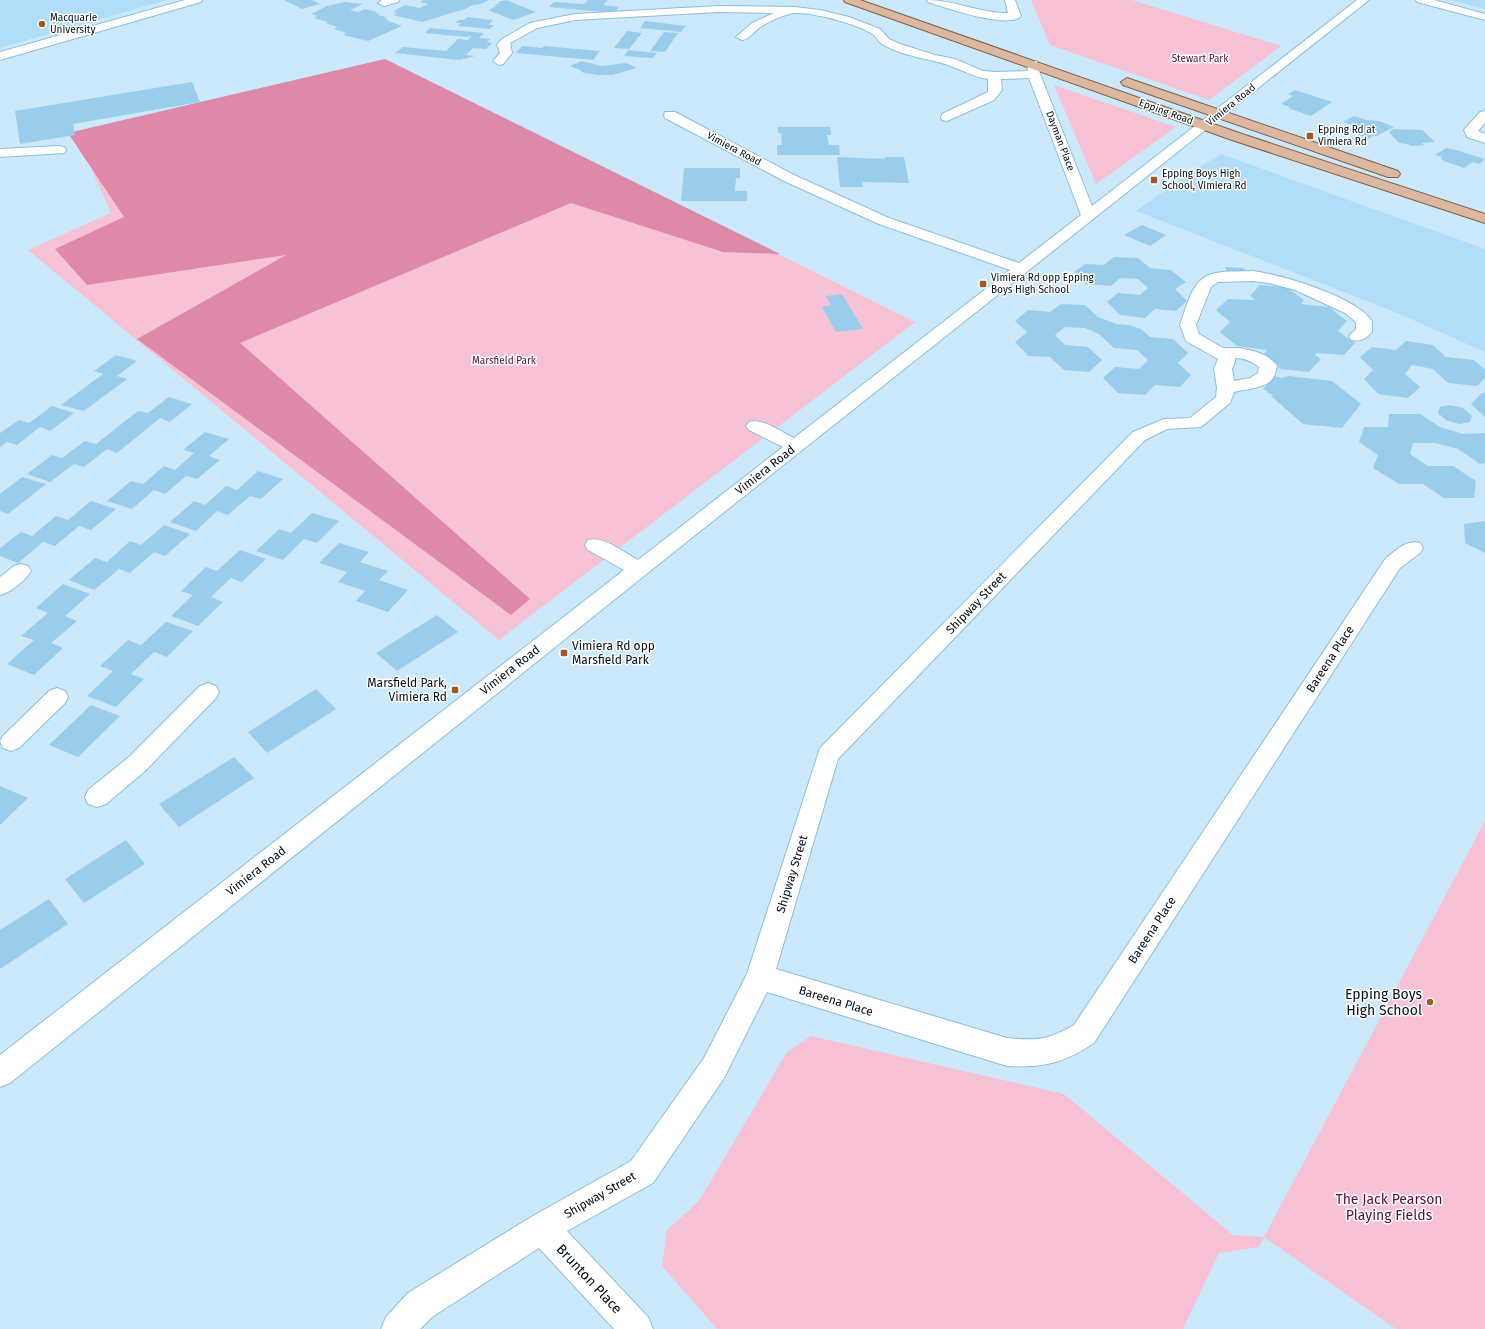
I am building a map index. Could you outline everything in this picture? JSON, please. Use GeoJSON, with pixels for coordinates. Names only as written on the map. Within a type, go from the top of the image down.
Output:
{"type":"FeatureCollection","features":[{"type":"Feature","properties":{"kind":"main road","name":"Epping Road"},"geometry":{"type":"LineString","coordinates":[[849,0],[1034,69],[1485,219]]}},
{"type":"Feature","properties":{"kind":"main road","name":"Epping Road"},"geometry":{"type":"LineString","coordinates":[[1118,79],[1407,178]]}},
{"type":"Feature","properties":{"kind":"street"},"geometry":{"type":"LineString","coordinates":[[0,56],[197,0]]}},
{"type":"Feature","properties":{"kind":"street"},"geometry":{"type":"LineString","coordinates":[[932,0],[981,16],[1015,16],[1010,0]]}},
{"type":"Feature","properties":{"kind":"street","name":"Vimiera Road"},"geometry":{"type":"LineString","coordinates":[[0,1072],[638,569],[1364,0]]}},
{"type":"Feature","properties":{"kind":"street"},"geometry":{"type":"LineString","coordinates":[[1421,0],[1485,18]]}},
{"type":"Feature","properties":{"kind":"street"},"geometry":{"type":"LineString","coordinates":[[499,61],[506,53],[504,44],[506,41],[534,25],[560,19],[718,9],[795,10],[826,14],[845,19],[876,31],[885,41],[896,46],[932,58],[951,62],[981,74],[994,76],[1034,69]]}},
{"type":"Feature","properties":{"kind":"street"},"geometry":{"type":"LineString","coordinates":[[742,37],[756,25],[795,10]]}},
{"type":"Feature","properties":{"kind":"street","name":"Dayman Place"},"geometry":{"type":"LineString","coordinates":[[1034,69],[1089,217]]}},
{"type":"Feature","properties":{"kind":"street"},"geometry":{"type":"LineString","coordinates":[[947,117],[990,97],[996,92],[994,76]]}},
{"type":"Feature","properties":{"kind":"street"},"geometry":{"type":"LineString","coordinates":[[1485,115],[1471,130],[1472,134],[1485,139]]}},
{"type":"Feature","properties":{"kind":"street","name":"Vimiera Road"},"geometry":{"type":"LineString","coordinates":[[670,116],[782,174],[884,221],[1022,269]]}},
{"type":"Feature","properties":{"kind":"street"},"geometry":{"type":"LineString","coordinates":[[0,153],[59,150]]}},
{"type":"Feature","properties":{"kind":"street"},"geometry":{"type":"LineString","coordinates":[[1221,353],[1241,352],[1257,356],[1268,365],[1266,376],[1255,382],[1226,388],[1223,369],[1227,362],[1226,356],[1200,343],[1192,337],[1188,325],[1201,291],[1205,284],[1214,278],[1253,276],[1271,278],[1301,288],[1351,310],[1358,315],[1364,321],[1364,331],[1357,336]]}},
{"type":"Feature","properties":{"kind":"street","name":"Shipway Street"},"geometry":{"type":"LineString","coordinates":[[398,1329],[420,1305],[542,1228],[642,1172],[714,1068],[760,977],[828,755],[1139,436],[1164,424],[1195,423],[1224,399],[1226,388]]}},
{"type":"Feature","properties":{"kind":"street"},"geometry":{"type":"LineString","coordinates":[[755,426],[796,446]]}},
{"type":"Feature","properties":{"kind":"street"},"geometry":{"type":"LineString","coordinates":[[595,545],[638,569]]}},
{"type":"Feature","properties":{"kind":"street","name":"Bareena Place"},"geometry":{"type":"LineString","coordinates":[[760,977],[1007,1052],[1029,1054],[1051,1052],[1084,1034],[1393,563],[1413,548]]}},
{"type":"Feature","properties":{"kind":"street"},"geometry":{"type":"LineString","coordinates":[[0,588],[21,571]]}},
{"type":"Feature","properties":{"kind":"street"},"geometry":{"type":"LineString","coordinates":[[97,797],[137,764],[208,692]]}},
{"type":"Feature","properties":{"kind":"street"},"geometry":{"type":"LineString","coordinates":[[11,742],[57,697]]}},
{"type":"Feature","properties":{"kind":"street","name":"Brunton Place"},"geometry":{"type":"LineString","coordinates":[[542,1228],[636,1329]]}},
{"type":"Feature","properties":{"kind":"shaded area","name":"Macquarie University"},"geometry":{"type":"Polygon","coordinates":[[[0,0],[167,0],[0,48],[0,0]]]}},
{"type":"Feature","properties":{"kind":"shaded area"},"geometry":{"type":"Polygon","coordinates":[[[1450,0],[1485,0],[1485,9],[1450,0]]]}},
{"type":"Feature","properties":{"kind":"shaded area"},"geometry":{"type":"Polygon","coordinates":[[[385,59],[780,254],[723,252],[571,203],[240,343],[530,599],[511,615],[137,339],[286,255],[87,285],[55,249],[124,217],[68,133],[385,59]]]}},
{"type":"Feature","properties":{"kind":"shaded area"},"geometry":{"type":"Polygon","coordinates":[[[1221,154],[1485,249],[1485,352],[1395,312],[1136,211],[1188,174],[1221,154]]]}},
{"type":"Feature","properties":{"kind":"green space","name":"Stewart Park"},"geometry":{"type":"Polygon","coordinates":[[[1031,0],[1132,0],[1281,46],[1209,100],[1050,45],[1031,0]]]}},
{"type":"Feature","properties":{"kind":"green space","name":"Marsfield Park"},"geometry":{"type":"Polygon","coordinates":[[[385,59],[915,322],[499,640],[28,250],[111,213],[79,141],[385,59]]]}},
{"type":"Feature","properties":{"kind":"green space"},"geometry":{"type":"Polygon","coordinates":[[[1054,85],[1176,127],[1096,184],[1054,85]]]}},
{"type":"Feature","properties":{"kind":"green space","name":"The Jack Pearson Playing Fields"},"geometry":{"type":"Polygon","coordinates":[[[1485,821],[1485,1329],[1396,1329],[1264,1237],[1485,821]]]}},
{"type":"Feature","properties":{"kind":"green space"},"geometry":{"type":"Polygon","coordinates":[[[811,1036],[1064,1094],[1233,1235],[1264,1237],[1259,1247],[1219,1253],[1183,1329],[717,1329],[662,1266],[667,1230],[699,1201],[787,1052],[811,1036]]]}},
{"type":"Feature","properties":{"kind":"building"},"geometry":{"type":"Polygon","coordinates":[[[284,0],[312,0],[320,4],[302,9],[284,0]]]}},
{"type":"Feature","properties":{"kind":"building"},"geometry":{"type":"Polygon","coordinates":[[[424,0],[489,0],[481,4],[473,5],[465,9],[422,22],[393,15],[397,13],[393,12],[397,10],[395,10],[405,5],[420,8],[428,4],[420,2],[424,0]]]}},
{"type":"Feature","properties":{"kind":"building"},"geometry":{"type":"Polygon","coordinates":[[[506,0],[536,12],[513,20],[488,10],[497,6],[494,5],[500,3],[498,2],[506,0]]]}},
{"type":"Feature","properties":{"kind":"building"},"geometry":{"type":"Polygon","coordinates":[[[588,0],[608,0],[603,5],[619,7],[614,13],[549,7],[554,2],[584,4],[588,0]]]}},
{"type":"Feature","properties":{"kind":"building"},"geometry":{"type":"Polygon","coordinates":[[[344,2],[363,4],[350,10],[358,12],[365,9],[377,12],[375,13],[379,14],[377,15],[386,17],[384,18],[388,19],[386,20],[402,26],[368,41],[343,35],[346,33],[334,29],[337,27],[326,23],[328,22],[314,18],[318,16],[311,14],[327,6],[344,2]]]}},
{"type":"Feature","properties":{"kind":"building"},"geometry":{"type":"Polygon","coordinates":[[[467,17],[493,20],[488,25],[494,25],[490,29],[458,26],[461,23],[455,23],[459,20],[464,20],[467,17]]]}},
{"type":"Feature","properties":{"kind":"building"},"geometry":{"type":"Polygon","coordinates":[[[645,21],[686,26],[681,32],[640,28],[645,21]]]}},
{"type":"Feature","properties":{"kind":"building"},"geometry":{"type":"Polygon","coordinates":[[[430,28],[484,33],[479,38],[490,39],[487,42],[492,43],[486,49],[473,48],[466,55],[475,56],[459,60],[395,53],[403,47],[446,51],[458,39],[468,40],[471,36],[466,37],[425,33],[430,28]]]}},
{"type":"Feature","properties":{"kind":"building"},"geometry":{"type":"Polygon","coordinates":[[[627,31],[642,33],[629,49],[614,48],[627,31]]]}},
{"type":"Feature","properties":{"kind":"building"},"geometry":{"type":"Polygon","coordinates":[[[664,32],[678,33],[665,52],[650,51],[664,32]]]}},
{"type":"Feature","properties":{"kind":"building"},"geometry":{"type":"Polygon","coordinates":[[[522,46],[542,48],[544,46],[600,51],[593,60],[516,53],[522,46]]]}},
{"type":"Feature","properties":{"kind":"building"},"geometry":{"type":"Polygon","coordinates":[[[628,50],[657,53],[653,58],[624,56],[628,50]]]}},
{"type":"Feature","properties":{"kind":"building"},"geometry":{"type":"Polygon","coordinates":[[[582,61],[602,66],[626,63],[637,68],[612,75],[597,75],[581,72],[582,71],[570,66],[582,61]]]}},
{"type":"Feature","properties":{"kind":"building"},"geometry":{"type":"Polygon","coordinates":[[[192,82],[200,102],[73,124],[75,135],[20,144],[15,111],[192,82]]]}},
{"type":"Feature","properties":{"kind":"building"},"geometry":{"type":"Polygon","coordinates":[[[1295,90],[1332,102],[1311,116],[1281,104],[1293,96],[1288,94],[1295,90]]]}},
{"type":"Feature","properties":{"kind":"building"},"geometry":{"type":"Polygon","coordinates":[[[1354,116],[1366,120],[1379,121],[1394,127],[1368,139],[1353,133],[1356,131],[1351,128],[1354,126],[1343,122],[1354,116]]]}},
{"type":"Feature","properties":{"kind":"building"},"geometry":{"type":"Polygon","coordinates":[[[778,127],[830,127],[831,135],[827,135],[829,145],[839,145],[840,155],[777,155],[777,145],[782,145],[781,133],[778,133],[778,127]]]}},
{"type":"Feature","properties":{"kind":"building"},"geometry":{"type":"Polygon","coordinates":[[[1394,129],[1422,130],[1435,142],[1411,146],[1408,144],[1399,143],[1389,132],[1394,129]]]}},
{"type":"Feature","properties":{"kind":"building"},"geometry":{"type":"Polygon","coordinates":[[[1446,148],[1485,159],[1479,164],[1473,162],[1464,168],[1444,161],[1441,159],[1442,157],[1435,155],[1446,148]]]}},
{"type":"Feature","properties":{"kind":"building"},"geometry":{"type":"Polygon","coordinates":[[[837,157],[885,159],[885,157],[904,157],[909,183],[862,182],[863,187],[840,187],[837,157]]]}},
{"type":"Feature","properties":{"kind":"building"},"geometry":{"type":"Polygon","coordinates":[[[684,168],[740,168],[740,178],[736,178],[735,191],[747,191],[747,201],[681,201],[684,168]]]}},
{"type":"Feature","properties":{"kind":"building"},"geometry":{"type":"Polygon","coordinates":[[[1142,225],[1166,235],[1150,246],[1124,235],[1142,225]]]}},
{"type":"Feature","properties":{"kind":"building"},"geometry":{"type":"Polygon","coordinates":[[[1114,257],[1138,258],[1150,268],[1171,270],[1186,282],[1175,289],[1187,301],[1176,311],[1155,309],[1145,318],[1120,315],[1107,302],[1118,293],[1140,295],[1148,288],[1138,279],[1120,278],[1111,286],[1086,284],[1074,272],[1085,264],[1104,265],[1114,257]]]}},
{"type":"Feature","properties":{"kind":"building"},"geometry":{"type":"Polygon","coordinates":[[[1225,267],[1244,268],[1246,273],[1227,272],[1225,267]]]}},
{"type":"Feature","properties":{"kind":"building"},"geometry":{"type":"Polygon","coordinates":[[[1260,285],[1286,287],[1304,300],[1301,304],[1329,307],[1347,321],[1338,331],[1355,343],[1344,355],[1317,353],[1315,355],[1321,359],[1309,372],[1281,369],[1264,354],[1267,350],[1237,346],[1220,332],[1230,322],[1216,310],[1228,299],[1255,300],[1250,296],[1260,285]]]}},
{"type":"Feature","properties":{"kind":"building"},"geometry":{"type":"Polygon","coordinates":[[[842,294],[863,329],[836,332],[822,307],[831,305],[826,296],[842,294]]]}},
{"type":"Feature","properties":{"kind":"building"},"geometry":{"type":"Polygon","coordinates":[[[1061,304],[1085,305],[1098,317],[1116,324],[1129,325],[1141,329],[1150,337],[1173,339],[1188,353],[1178,363],[1191,375],[1180,387],[1155,385],[1145,395],[1118,393],[1103,378],[1115,367],[1139,369],[1148,360],[1137,350],[1114,348],[1099,334],[1085,328],[1065,327],[1055,335],[1065,345],[1088,347],[1102,360],[1089,372],[1064,370],[1050,357],[1028,356],[1015,342],[1027,332],[1015,321],[1028,310],[1050,312],[1061,304]]]}},
{"type":"Feature","properties":{"kind":"building"},"geometry":{"type":"Polygon","coordinates":[[[1406,341],[1433,345],[1446,357],[1474,360],[1485,370],[1485,378],[1477,386],[1448,383],[1433,369],[1412,365],[1405,374],[1420,387],[1408,398],[1378,394],[1364,379],[1373,370],[1360,357],[1372,347],[1396,350],[1406,341]]]}},
{"type":"Feature","properties":{"kind":"building"},"geometry":{"type":"Polygon","coordinates":[[[116,355],[137,361],[117,376],[127,379],[84,411],[61,405],[103,374],[94,371],[116,355]]]}},
{"type":"Feature","properties":{"kind":"building"},"geometry":{"type":"Polygon","coordinates":[[[1275,376],[1281,378],[1289,376],[1332,381],[1361,404],[1342,428],[1303,424],[1271,396],[1273,395],[1263,389],[1275,376]]]}},
{"type":"Feature","properties":{"kind":"building"},"geometry":{"type":"Polygon","coordinates":[[[1482,393],[1485,393],[1485,417],[1471,404],[1482,393]]]}},
{"type":"Feature","properties":{"kind":"building"},"geometry":{"type":"Polygon","coordinates":[[[169,397],[192,404],[170,422],[160,418],[117,453],[107,449],[84,467],[74,464],[50,482],[27,474],[52,455],[62,458],[85,441],[96,444],[138,411],[148,413],[169,397]]]}},
{"type":"Feature","properties":{"kind":"building"},"geometry":{"type":"Polygon","coordinates":[[[1450,405],[1463,408],[1472,416],[1470,422],[1459,424],[1446,420],[1438,413],[1440,407],[1450,405]]]}},
{"type":"Feature","properties":{"kind":"building"},"geometry":{"type":"Polygon","coordinates":[[[52,406],[74,413],[50,431],[40,427],[17,445],[7,442],[0,447],[0,433],[19,420],[29,423],[52,406]]]}},
{"type":"Feature","properties":{"kind":"building"},"geometry":{"type":"Polygon","coordinates":[[[1389,414],[1420,414],[1440,427],[1463,434],[1485,433],[1485,463],[1480,464],[1458,449],[1435,443],[1413,443],[1410,454],[1428,466],[1453,466],[1476,481],[1474,498],[1444,498],[1423,484],[1399,484],[1373,468],[1378,455],[1359,442],[1364,427],[1388,427],[1389,414]]]}},
{"type":"Feature","properties":{"kind":"building"},"geometry":{"type":"Polygon","coordinates":[[[205,432],[229,439],[209,456],[220,460],[197,479],[186,476],[165,494],[154,490],[132,509],[107,501],[131,481],[143,484],[164,466],[175,470],[194,453],[183,450],[205,432]]]}},
{"type":"Feature","properties":{"kind":"building"},"geometry":{"type":"Polygon","coordinates":[[[258,471],[283,479],[261,499],[250,496],[228,515],[217,511],[196,531],[170,522],[194,501],[205,505],[226,486],[237,490],[258,471]]]}},
{"type":"Feature","properties":{"kind":"building"},"geometry":{"type":"Polygon","coordinates":[[[22,477],[46,484],[8,514],[0,511],[0,494],[22,477]]]}},
{"type":"Feature","properties":{"kind":"building"},"geometry":{"type":"Polygon","coordinates":[[[91,501],[116,509],[91,530],[79,526],[55,546],[43,542],[18,563],[0,556],[0,548],[21,532],[32,536],[56,516],[68,520],[91,501]]]}},
{"type":"Feature","properties":{"kind":"building"},"geometry":{"type":"Polygon","coordinates":[[[312,513],[339,521],[317,543],[304,539],[283,560],[256,551],[279,529],[291,533],[312,513]]]}},
{"type":"Feature","properties":{"kind":"building"},"geometry":{"type":"Polygon","coordinates":[[[1485,521],[1485,553],[1465,543],[1464,524],[1485,521]]]}},
{"type":"Feature","properties":{"kind":"building"},"geometry":{"type":"Polygon","coordinates":[[[164,525],[190,534],[165,556],[154,552],[130,573],[119,569],[94,590],[69,580],[95,558],[107,562],[130,541],[141,545],[164,525]]]}},
{"type":"Feature","properties":{"kind":"building"},"geometry":{"type":"Polygon","coordinates":[[[339,543],[369,552],[360,562],[388,571],[379,580],[408,590],[388,612],[356,601],[365,591],[338,582],[347,572],[319,563],[339,543]]]}},
{"type":"Feature","properties":{"kind":"building"},"geometry":{"type":"Polygon","coordinates":[[[240,550],[266,559],[242,582],[231,578],[211,597],[223,602],[198,626],[171,616],[193,595],[181,591],[206,567],[217,571],[240,550]]]}},
{"type":"Feature","properties":{"kind":"building"},"geometry":{"type":"Polygon","coordinates":[[[63,584],[90,594],[65,616],[77,621],[51,643],[63,648],[34,675],[7,664],[34,640],[21,636],[48,613],[36,608],[63,584]]]}},
{"type":"Feature","properties":{"kind":"building"},"geometry":{"type":"Polygon","coordinates":[[[437,615],[458,632],[397,671],[376,653],[437,615]]]}},
{"type":"Feature","properties":{"kind":"building"},"geometry":{"type":"Polygon","coordinates":[[[166,622],[193,631],[167,657],[154,652],[131,674],[144,679],[116,707],[87,696],[113,671],[100,666],[128,640],[141,645],[166,622]]]}},
{"type":"Feature","properties":{"kind":"building"},"geometry":{"type":"Polygon","coordinates":[[[316,689],[336,709],[267,753],[248,732],[316,689]]]}},
{"type":"Feature","properties":{"kind":"building"},"geometry":{"type":"Polygon","coordinates":[[[91,705],[120,716],[78,757],[49,745],[91,705]]]}},
{"type":"Feature","properties":{"kind":"building"},"geometry":{"type":"Polygon","coordinates":[[[234,757],[254,778],[179,827],[159,804],[234,757]]]}},
{"type":"Feature","properties":{"kind":"building"},"geometry":{"type":"Polygon","coordinates":[[[0,786],[28,798],[0,825],[0,786]]]}},
{"type":"Feature","properties":{"kind":"building"},"geometry":{"type":"Polygon","coordinates":[[[126,840],[145,864],[84,903],[65,879],[126,840]]]}},
{"type":"Feature","properties":{"kind":"building"},"geometry":{"type":"Polygon","coordinates":[[[49,899],[68,924],[0,969],[0,930],[49,899]]]}},
{"type":"Feature","properties":{"kind":"place","name":"Macquarie University"},"geometry":{"type":"Point","coordinates":[42,24]}},
{"type":"Feature","properties":{"kind":"place","name":"Epping Rd at Vimiera Rd"},"geometry":{"type":"Point","coordinates":[1310,136]}},
{"type":"Feature","properties":{"kind":"place","name":"Epping Boys High School, Vimiera Rd"},"geometry":{"type":"Point","coordinates":[1154,180]}},
{"type":"Feature","properties":{"kind":"place","name":"Vimiera Rd opp Epping Boys High School"},"geometry":{"type":"Point","coordinates":[983,284]}},
{"type":"Feature","properties":{"kind":"place","name":"Vimiera Rd opp Marsfield Park"},"geometry":{"type":"Point","coordinates":[564,653]}},
{"type":"Feature","properties":{"kind":"place","name":"Marsfield Park, Vimiera Rd"},"geometry":{"type":"Point","coordinates":[455,690]}},
{"type":"Feature","properties":{"kind":"place","name":"Epping Boys High School"},"geometry":{"type":"Point","coordinates":[1430,1002]}}]}
